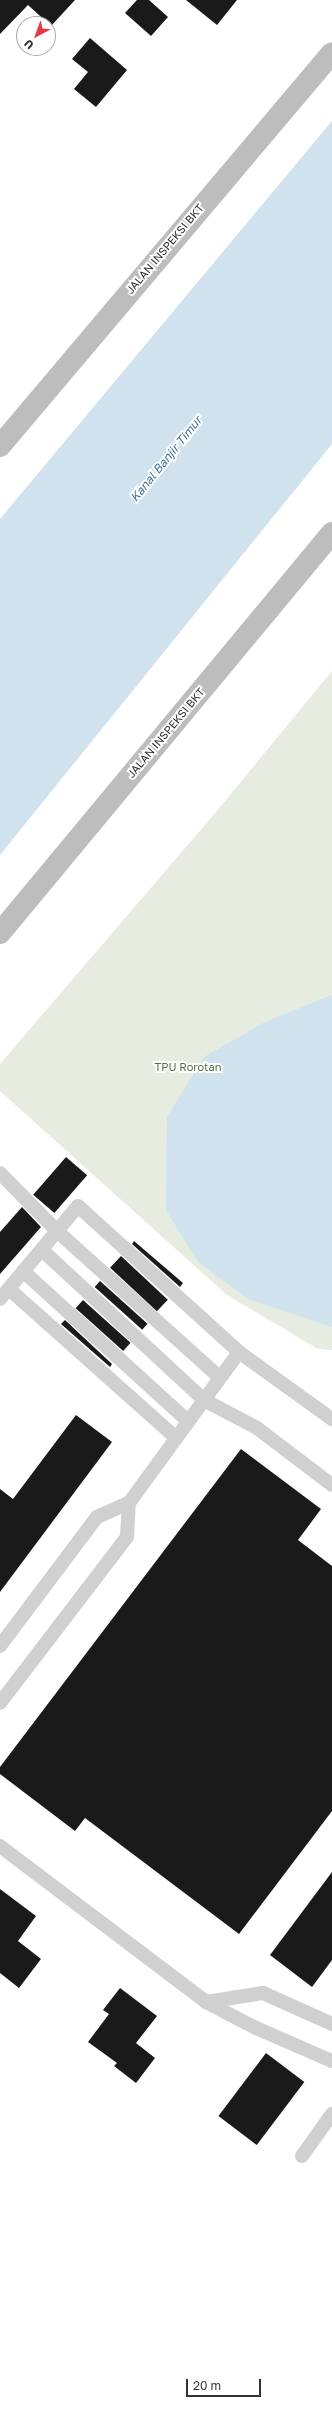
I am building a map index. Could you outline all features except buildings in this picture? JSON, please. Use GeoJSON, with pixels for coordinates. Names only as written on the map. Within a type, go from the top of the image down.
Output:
{"type":"FeatureCollection","features":[{"type":"Feature","properties":{"kind":"street","name":"JALAN INSPEKSI BKT"},"geometry":{"type":"LineString","coordinates":[[0,446],[332,53]]}},
{"type":"Feature","properties":{"kind":"street","name":"JALAN INSPEKSI BKT"},"geometry":{"type":"LineString","coordinates":[[0,933],[332,532]]}},
{"type":"Feature","properties":{"kind":"lane"},"geometry":{"type":"LineString","coordinates":[[0,1173],[57,1231],[220,1378]]}},
{"type":"Feature","properties":{"kind":"lane"},"geometry":{"type":"LineString","coordinates":[[176,1438],[4,1294],[78,1206],[239,1352],[332,1419]]}},
{"type":"Feature","properties":{"kind":"lane"},"geometry":{"type":"LineString","coordinates":[[42,1250],[204,1400],[257,1428],[332,1485]]}},
{"type":"Feature","properties":{"kind":"lane"},"geometry":{"type":"LineString","coordinates":[[23,1272],[188,1421]]}},
{"type":"Feature","properties":{"kind":"lane"},"geometry":{"type":"LineString","coordinates":[[0,1646],[97,1517],[128,1503],[239,1352]]}},
{"type":"Feature","properties":{"kind":"lane"},"geometry":{"type":"LineString","coordinates":[[0,1703],[126,1537],[128,1503]]}},
{"type":"Feature","properties":{"kind":"lane"},"geometry":{"type":"LineString","coordinates":[[0,1846],[206,2002],[256,2028],[332,2061]]}},
{"type":"Feature","properties":{"kind":"lane"},"geometry":{"type":"LineString","coordinates":[[206,2002],[263,1993],[332,2024]]}},
{"type":"Feature","properties":{"kind":"lane"},"geometry":{"type":"LineString","coordinates":[[302,2156],[332,2114]]}},
{"type":"Feature","properties":{"kind":"green space","name":"TPU Rorotan"},"geometry":{"type":"Polygon","coordinates":[[[332,671],[332,1350],[318,1349],[227,1295],[0,1091],[0,1064],[216,812],[332,671]]]}},
{"type":"Feature","properties":{"kind":"water","name":"Kanal Banjir Timur"},"geometry":{"type":"Polygon","coordinates":[[[332,121],[332,444],[0,855],[0,519],[332,121]]]}},
{"type":"Feature","properties":{"kind":"water"},"geometry":{"type":"Polygon","coordinates":[[[332,995],[332,1327],[248,1299],[198,1262],[166,1210],[167,1117],[204,1057],[265,1022],[332,995]]]}}]}
